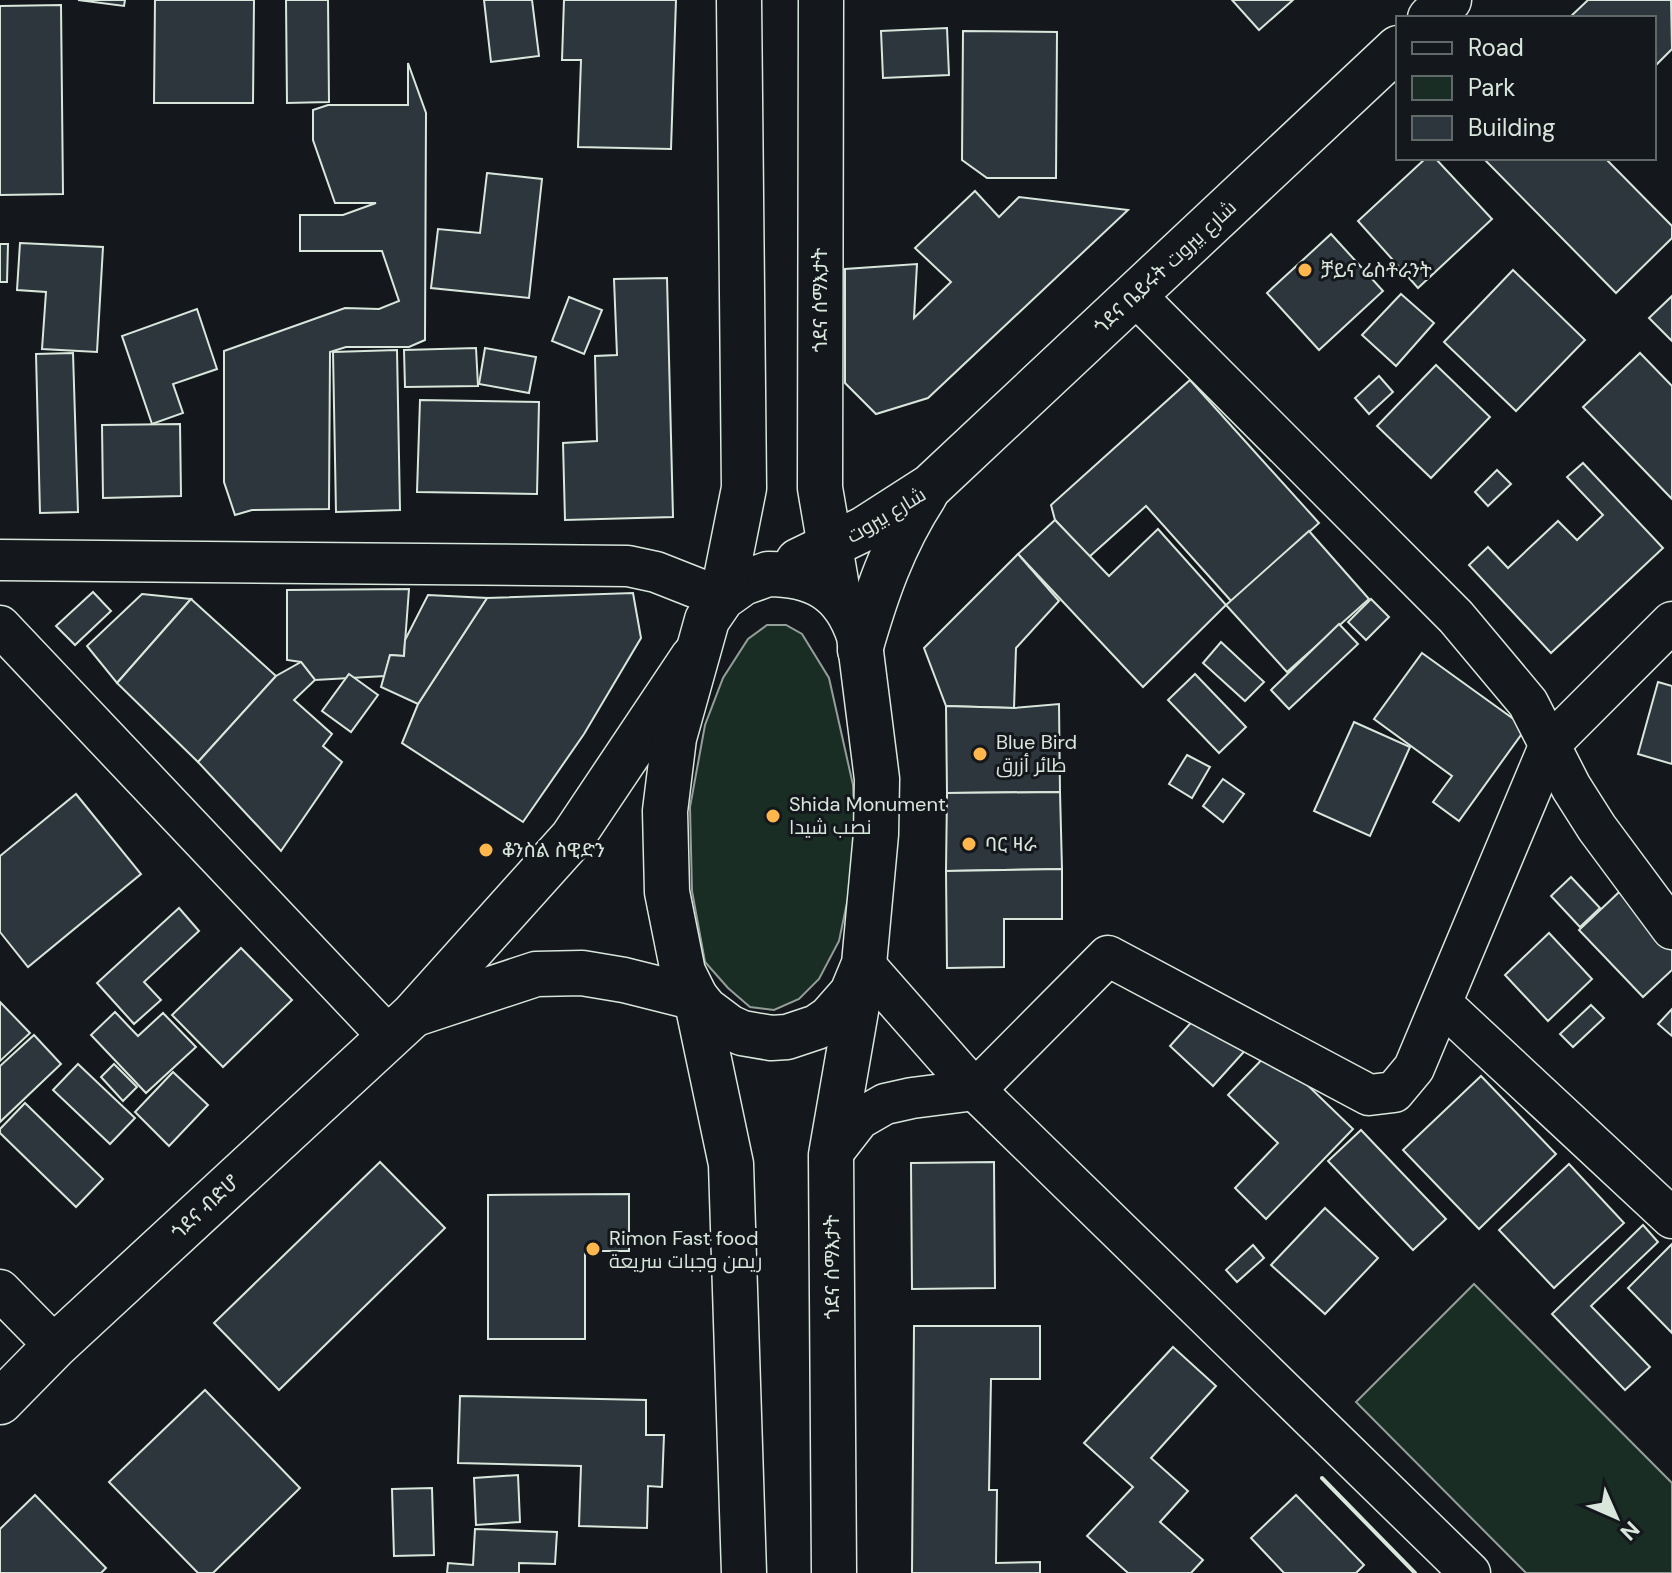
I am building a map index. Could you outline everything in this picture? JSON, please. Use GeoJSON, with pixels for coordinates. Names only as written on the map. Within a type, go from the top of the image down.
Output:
{"type":"FeatureCollection","features":[{"type":"Feature","properties":{"kind":"main road","name":"ጎደና ሰማእታት"},"geometry":{"type":"LineString","coordinates":[[739,0],[744,488],[722,598],[707,620],[674,738],[665,811],[667,892],[683,972],[696,998],[731,1164],[744,1573]]}},
{"type":"Feature","properties":{"kind":"main road","name":"ጎደና ሰማእታት"},"geometry":{"type":"LineString","coordinates":[[821,0],[820,488],[839,599],[854,623],[860,650],[877,779],[876,834],[864,964],[831,1155],[834,1573]]}},
{"type":"Feature","properties":{"kind":"main road"},"geometry":{"type":"LineString","coordinates":[[1432,16],[1449,0]]}},
{"type":"Feature","properties":{"kind":"main road","name":"ጎደና ቤይሩት شارع بيروت"},"geometry":{"type":"LineString","coordinates":[[931,486],[1396,50]]}},
{"type":"Feature","properties":{"kind":"main road","name":"شارع بيروت"},"geometry":{"type":"LineString","coordinates":[[768,574],[830,548],[931,486]]}},
{"type":"Feature","properties":{"kind":"main road","name":"شارع بيروت"},"geometry":{"type":"LineString","coordinates":[[860,650],[878,587],[893,549],[931,486]]}},
{"type":"Feature","properties":{"kind":"main road"},"geometry":{"type":"LineString","coordinates":[[722,598],[743,583],[768,574],[794,574],[819,583],[839,599]]}},
{"type":"Feature","properties":{"kind":"main road","name":"ጎደና ብድሆ"},"geometry":{"type":"LineString","coordinates":[[0,1402],[55,1346],[400,1025],[572,838],[700,646]]}},
{"type":"Feature","properties":{"kind":"main road","name":"ጎደና ሰማእታት"},"geometry":{"type":"LineString","coordinates":[[696,998],[716,1019],[729,1027],[756,1037],[787,1037],[810,1030],[830,1018],[852,993],[864,964]]}},
{"type":"Feature","properties":{"kind":"main road"},"geometry":{"type":"LineString","coordinates":[[400,1025],[536,974],[582,973],[610,977],[696,998]]}},
{"type":"Feature","properties":{"kind":"street"},"geometry":{"type":"LineString","coordinates":[[1135,295],[1456,617],[1528,703],[1571,787],[1597,828],[1672,929]]}},
{"type":"Feature","properties":{"kind":"street"},"geometry":{"type":"LineString","coordinates":[[0,560],[628,566],[656,572],[722,598]]}},
{"type":"Feature","properties":{"kind":"street"},"geometry":{"type":"LineString","coordinates":[[831,1155],[859,1119],[885,1104],[975,1090],[1108,956],[1369,1095],[1394,1092],[1414,1068],[1550,744],[1672,622]]}},
{"type":"Feature","properties":{"kind":"street"},"geometry":{"type":"LineString","coordinates":[[0,626],[400,1025]]}},
{"type":"Feature","properties":{"kind":"street"},"geometry":{"type":"LineString","coordinates":[[864,964],[975,1090],[1470,1573]]}},
{"type":"Feature","properties":{"kind":"street"},"geometry":{"type":"LineString","coordinates":[[1442,1004],[1672,1218]]}},
{"type":"Feature","properties":{"kind":"street"},"geometry":{"type":"LineString","coordinates":[[0,1290],[55,1346]]}},
{"type":"Feature","properties":{"kind":"green space"},"geometry":{"type":"Polygon","coordinates":[[[767,625],[786,625],[802,634],[829,678],[853,785],[855,834],[849,893],[839,941],[819,979],[799,999],[774,1010],[750,1007],[705,962],[692,891],[690,807],[705,725],[723,678],[748,639],[767,625]]]}},
{"type":"Feature","properties":{"kind":"green space"},"geometry":{"type":"Polygon","coordinates":[[[1474,1284],[1672,1483],[1672,1573],[1526,1573],[1356,1402],[1474,1284]]]}},
{"type":"Feature","properties":{"kind":"building"},"geometry":{"type":"Polygon","coordinates":[[[78,0],[125,0],[124,6],[78,0]]]}},
{"type":"Feature","properties":{"kind":"building"},"geometry":{"type":"Polygon","coordinates":[[[155,0],[254,0],[253,103],[154,103],[155,0]]]}},
{"type":"Feature","properties":{"kind":"building"},"geometry":{"type":"Polygon","coordinates":[[[286,0],[328,0],[329,102],[287,103],[286,0]]]}},
{"type":"Feature","properties":{"kind":"building"},"geometry":{"type":"Polygon","coordinates":[[[484,0],[532,0],[539,56],[491,62],[484,0]]]}},
{"type":"Feature","properties":{"kind":"building"},"geometry":{"type":"Polygon","coordinates":[[[564,0],[676,0],[671,149],[578,147],[581,60],[562,60],[564,0]]]}},
{"type":"Feature","properties":{"kind":"building"},"geometry":{"type":"Polygon","coordinates":[[[1232,0],[1293,0],[1259,30],[1232,0]]]}},
{"type":"Feature","properties":{"kind":"building"},"geometry":{"type":"Polygon","coordinates":[[[1588,0],[1671,0],[1672,49],[1656,65],[1656,16],[1571,16],[1588,0]]]}},
{"type":"Feature","properties":{"kind":"building"},"geometry":{"type":"Polygon","coordinates":[[[61,5],[63,194],[0,195],[0,6],[61,5]]]}},
{"type":"Feature","properties":{"kind":"building"},"geometry":{"type":"Polygon","coordinates":[[[947,28],[949,75],[883,78],[881,31],[947,28]]]}},
{"type":"Feature","properties":{"kind":"building"},"geometry":{"type":"Polygon","coordinates":[[[963,31],[1057,32],[1056,178],[987,178],[962,160],[963,31]]]}},
{"type":"Feature","properties":{"kind":"building"},"geometry":{"type":"Polygon","coordinates":[[[408,63],[426,113],[425,340],[409,347],[346,347],[330,352],[329,509],[252,510],[235,515],[224,482],[224,351],[345,308],[379,309],[399,301],[382,251],[300,251],[300,215],[343,215],[376,203],[335,203],[313,140],[313,110],[328,105],[408,105],[408,63]]]}},
{"type":"Feature","properties":{"kind":"building"},"geometry":{"type":"Polygon","coordinates":[[[1424,160],[1437,160],[1492,219],[1418,288],[1358,221],[1424,160]]]}},
{"type":"Feature","properties":{"kind":"building"},"geometry":{"type":"Polygon","coordinates":[[[1485,160],[1607,160],[1672,226],[1672,238],[1616,293],[1485,160]]]}},
{"type":"Feature","properties":{"kind":"building"},"geometry":{"type":"Polygon","coordinates":[[[487,173],[542,179],[529,298],[431,288],[438,229],[480,233],[487,173]]]}},
{"type":"Feature","properties":{"kind":"building"},"geometry":{"type":"Polygon","coordinates":[[[975,191],[999,217],[1019,197],[1128,210],[928,398],[876,414],[845,383],[845,269],[917,264],[914,318],[951,282],[915,248],[975,191]]]}},
{"type":"Feature","properties":{"kind":"building"},"geometry":{"type":"Polygon","coordinates":[[[1331,234],[1383,291],[1319,350],[1267,293],[1331,234]]]}},
{"type":"Feature","properties":{"kind":"building"},"geometry":{"type":"Polygon","coordinates":[[[20,243],[103,247],[97,352],[42,349],[46,292],[17,290],[20,243]]]}},
{"type":"Feature","properties":{"kind":"building"},"geometry":{"type":"Polygon","coordinates":[[[0,244],[8,244],[7,282],[0,282],[0,244]]]}},
{"type":"Feature","properties":{"kind":"building"},"geometry":{"type":"Polygon","coordinates":[[[1513,270],[1585,340],[1516,411],[1444,342],[1513,270]]]}},
{"type":"Feature","properties":{"kind":"building"},"geometry":{"type":"Polygon","coordinates":[[[667,278],[673,517],[565,520],[563,443],[597,441],[595,356],[617,355],[614,279],[667,278]]]}},
{"type":"Feature","properties":{"kind":"building"},"geometry":{"type":"Polygon","coordinates":[[[1401,294],[1434,323],[1396,366],[1362,335],[1401,294]]]}},
{"type":"Feature","properties":{"kind":"building"},"geometry":{"type":"Polygon","coordinates":[[[1672,296],[1672,341],[1649,318],[1672,296]]]}},
{"type":"Feature","properties":{"kind":"building"},"geometry":{"type":"Polygon","coordinates":[[[569,297],[602,310],[584,354],[552,341],[569,297]]]}},
{"type":"Feature","properties":{"kind":"building"},"geometry":{"type":"Polygon","coordinates":[[[197,309],[217,369],[173,384],[183,413],[152,424],[122,336],[197,309]]]}},
{"type":"Feature","properties":{"kind":"building"},"geometry":{"type":"Polygon","coordinates":[[[476,348],[478,386],[405,387],[404,350],[476,348]]]}},
{"type":"Feature","properties":{"kind":"building"},"geometry":{"type":"Polygon","coordinates":[[[485,348],[536,357],[529,393],[479,384],[485,348]]]}},
{"type":"Feature","properties":{"kind":"building"},"geometry":{"type":"Polygon","coordinates":[[[397,350],[400,510],[336,512],[333,352],[397,350]]]}},
{"type":"Feature","properties":{"kind":"building"},"geometry":{"type":"Polygon","coordinates":[[[73,353],[78,512],[40,513],[36,354],[73,353]]]}},
{"type":"Feature","properties":{"kind":"building"},"geometry":{"type":"Polygon","coordinates":[[[1640,353],[1672,386],[1672,499],[1583,407],[1640,353]]]}},
{"type":"Feature","properties":{"kind":"building"},"geometry":{"type":"Polygon","coordinates":[[[1436,365],[1490,417],[1431,478],[1377,426],[1436,365]]]}},
{"type":"Feature","properties":{"kind":"building"},"geometry":{"type":"Polygon","coordinates":[[[1379,376],[1393,392],[1369,414],[1355,398],[1379,376]]]}},
{"type":"Feature","properties":{"kind":"building"},"geometry":{"type":"Polygon","coordinates":[[[1190,380],[1319,523],[1232,602],[1146,506],[1089,557],[1055,520],[1051,505],[1190,380]]]}},
{"type":"Feature","properties":{"kind":"building"},"geometry":{"type":"Polygon","coordinates":[[[420,400],[539,402],[537,494],[417,492],[420,400]]]}},
{"type":"Feature","properties":{"kind":"building"},"geometry":{"type":"Polygon","coordinates":[[[180,424],[181,496],[103,498],[102,425],[180,424]]]}},
{"type":"Feature","properties":{"kind":"building"},"geometry":{"type":"Polygon","coordinates":[[[1583,463],[1663,548],[1551,653],[1469,565],[1488,547],[1508,568],[1558,521],[1577,540],[1603,515],[1567,477],[1583,463]]]}},
{"type":"Feature","properties":{"kind":"building"},"geometry":{"type":"Polygon","coordinates":[[[1497,470],[1511,484],[1488,506],[1475,492],[1497,470]]]}},
{"type":"Feature","properties":{"kind":"building"},"geometry":{"type":"Polygon","coordinates":[[[1055,520],[1109,576],[1158,529],[1226,605],[1143,687],[1018,554],[1055,520]]]}},
{"type":"Feature","properties":{"kind":"building"},"geometry":{"type":"Polygon","coordinates":[[[1309,531],[1369,599],[1287,672],[1226,605],[1309,531]]]}},
{"type":"Feature","properties":{"kind":"building"},"geometry":{"type":"Polygon","coordinates":[[[1018,554],[1059,601],[1016,648],[1014,708],[946,706],[924,648],[1018,554]]]}},
{"type":"Feature","properties":{"kind":"building"},"geometry":{"type":"Polygon","coordinates":[[[409,589],[404,656],[390,655],[385,676],[315,680],[301,662],[287,660],[287,590],[409,589]]]}},
{"type":"Feature","properties":{"kind":"building"},"geometry":{"type":"Polygon","coordinates":[[[93,592],[111,611],[75,645],[56,626],[93,592]]]}},
{"type":"Feature","properties":{"kind":"building"},"geometry":{"type":"Polygon","coordinates":[[[633,593],[641,638],[584,734],[523,822],[402,743],[418,704],[487,598],[633,593]]]}},
{"type":"Feature","properties":{"kind":"building"},"geometry":{"type":"Polygon","coordinates":[[[142,594],[191,599],[117,683],[87,646],[142,594]]]}},
{"type":"Feature","properties":{"kind":"building"},"geometry":{"type":"Polygon","coordinates":[[[428,595],[487,598],[418,704],[381,687],[390,655],[404,656],[405,640],[428,595]]]}},
{"type":"Feature","properties":{"kind":"building"},"geometry":{"type":"Polygon","coordinates":[[[191,599],[276,676],[198,762],[117,683],[191,599]]]}},
{"type":"Feature","properties":{"kind":"building"},"geometry":{"type":"Polygon","coordinates":[[[1371,599],[1389,617],[1366,640],[1348,622],[1371,599]]]}},
{"type":"Feature","properties":{"kind":"building"},"geometry":{"type":"Polygon","coordinates":[[[1339,624],[1358,644],[1289,709],[1271,690],[1339,624]]]}},
{"type":"Feature","properties":{"kind":"building"},"geometry":{"type":"Polygon","coordinates":[[[1221,642],[1264,682],[1245,701],[1203,663],[1221,642]]]}},
{"type":"Feature","properties":{"kind":"building"},"geometry":{"type":"Polygon","coordinates":[[[1422,653],[1526,728],[1459,821],[1433,802],[1452,776],[1374,719],[1422,653]]]}},
{"type":"Feature","properties":{"kind":"building"},"geometry":{"type":"Polygon","coordinates":[[[301,662],[315,680],[294,700],[332,734],[323,746],[342,762],[281,851],[198,762],[276,676],[301,662]]]}},
{"type":"Feature","properties":{"kind":"building"},"geometry":{"type":"Polygon","coordinates":[[[349,674],[378,695],[351,732],[322,711],[349,674]]]}},
{"type":"Feature","properties":{"kind":"building"},"geometry":{"type":"Polygon","coordinates":[[[1195,674],[1246,727],[1219,753],[1168,700],[1195,674]]]}},
{"type":"Feature","properties":{"kind":"building"},"geometry":{"type":"Polygon","coordinates":[[[1658,682],[1672,686],[1672,764],[1638,754],[1658,682]]]}},
{"type":"Feature","properties":{"kind":"building"},"geometry":{"type":"Polygon","coordinates":[[[1059,704],[1060,792],[947,793],[946,706],[1014,708],[1059,704]]]}},
{"type":"Feature","properties":{"kind":"building"},"geometry":{"type":"Polygon","coordinates":[[[1354,722],[1410,747],[1370,836],[1314,811],[1354,722]]]}},
{"type":"Feature","properties":{"kind":"building"},"geometry":{"type":"Polygon","coordinates":[[[1187,755],[1210,767],[1192,798],[1169,784],[1187,755]]]}},
{"type":"Feature","properties":{"kind":"building"},"geometry":{"type":"Polygon","coordinates":[[[1223,779],[1244,794],[1223,822],[1203,806],[1223,779]]]}},
{"type":"Feature","properties":{"kind":"building"},"geometry":{"type":"Polygon","coordinates":[[[1060,792],[1062,869],[946,871],[947,793],[1060,792]]]}},
{"type":"Feature","properties":{"kind":"building"},"geometry":{"type":"Polygon","coordinates":[[[76,794],[141,874],[28,967],[0,932],[0,856],[76,794]]]}},
{"type":"Feature","properties":{"kind":"building"},"geometry":{"type":"Polygon","coordinates":[[[1062,869],[1062,919],[1004,919],[1004,967],[947,968],[946,871],[1062,869]]]}},
{"type":"Feature","properties":{"kind":"building"},"geometry":{"type":"Polygon","coordinates":[[[1571,877],[1600,908],[1580,927],[1551,896],[1571,877]]]}},
{"type":"Feature","properties":{"kind":"building"},"geometry":{"type":"Polygon","coordinates":[[[1635,877],[1672,916],[1672,970],[1643,997],[1579,930],[1635,877]]]}},
{"type":"Feature","properties":{"kind":"building"},"geometry":{"type":"Polygon","coordinates":[[[179,908],[199,931],[144,982],[161,1000],[134,1024],[97,983],[179,908]]]}},
{"type":"Feature","properties":{"kind":"building"},"geometry":{"type":"Polygon","coordinates":[[[1549,933],[1592,979],[1548,1021],[1505,975],[1549,933]]]}},
{"type":"Feature","properties":{"kind":"building"},"geometry":{"type":"Polygon","coordinates":[[[241,948],[292,1000],[223,1067],[172,1015],[241,948]]]}},
{"type":"Feature","properties":{"kind":"building"},"geometry":{"type":"Polygon","coordinates":[[[0,1002],[30,1033],[0,1061],[0,1002]]]}},
{"type":"Feature","properties":{"kind":"building"},"geometry":{"type":"Polygon","coordinates":[[[1207,1005],[1250,1045],[1213,1086],[1170,1046],[1207,1005]]]}},
{"type":"Feature","properties":{"kind":"building"},"geometry":{"type":"Polygon","coordinates":[[[1591,1005],[1604,1018],[1573,1047],[1560,1034],[1591,1005]]]}},
{"type":"Feature","properties":{"kind":"building"},"geometry":{"type":"Polygon","coordinates":[[[1672,1009],[1672,1036],[1658,1024],[1672,1009]]]}},
{"type":"Feature","properties":{"kind":"building"},"geometry":{"type":"Polygon","coordinates":[[[115,1012],[138,1036],[163,1013],[196,1047],[146,1093],[91,1035],[115,1012]]]}},
{"type":"Feature","properties":{"kind":"building"},"geometry":{"type":"Polygon","coordinates":[[[34,1035],[61,1064],[0,1122],[0,1066],[34,1035]]]}},
{"type":"Feature","properties":{"kind":"building"},"geometry":{"type":"Polygon","coordinates":[[[1271,1050],[1353,1129],[1266,1219],[1235,1188],[1278,1143],[1228,1095],[1271,1050]]]}},
{"type":"Feature","properties":{"kind":"building"},"geometry":{"type":"Polygon","coordinates":[[[78,1064],[135,1118],[110,1144],[53,1090],[78,1064]]]}},
{"type":"Feature","properties":{"kind":"building"},"geometry":{"type":"Polygon","coordinates":[[[114,1064],[137,1087],[123,1101],[101,1077],[114,1064]]]}},
{"type":"Feature","properties":{"kind":"building"},"geometry":{"type":"Polygon","coordinates":[[[173,1072],[208,1105],[169,1146],[135,1112],[173,1072]]]}},
{"type":"Feature","properties":{"kind":"building"},"geometry":{"type":"Polygon","coordinates":[[[1481,1076],[1556,1154],[1479,1229],[1403,1150],[1481,1076]]]}},
{"type":"Feature","properties":{"kind":"building"},"geometry":{"type":"Polygon","coordinates":[[[25,1103],[103,1179],[76,1207],[0,1133],[0,1129],[25,1103]]]}},
{"type":"Feature","properties":{"kind":"building"},"geometry":{"type":"Polygon","coordinates":[[[1361,1130],[1446,1219],[1413,1250],[1328,1161],[1361,1130]]]}},
{"type":"Feature","properties":{"kind":"building"},"geometry":{"type":"Polygon","coordinates":[[[380,1162],[445,1228],[279,1390],[214,1323],[380,1162]]]}},
{"type":"Feature","properties":{"kind":"building"},"geometry":{"type":"Polygon","coordinates":[[[994,1162],[995,1288],[912,1289],[911,1163],[994,1162]]]}},
{"type":"Feature","properties":{"kind":"building"},"geometry":{"type":"Polygon","coordinates":[[[1569,1164],[1624,1223],[1554,1288],[1499,1230],[1569,1164]]]}},
{"type":"Feature","properties":{"kind":"building"},"geometry":{"type":"Polygon","coordinates":[[[629,1194],[629,1251],[585,1251],[585,1339],[488,1339],[488,1195],[629,1194]]]}},
{"type":"Feature","properties":{"kind":"building"},"geometry":{"type":"Polygon","coordinates":[[[1325,1208],[1378,1258],[1325,1314],[1271,1265],[1325,1208]]]}},
{"type":"Feature","properties":{"kind":"building"},"geometry":{"type":"Polygon","coordinates":[[[1643,1225],[1658,1242],[1591,1306],[1650,1367],[1625,1390],[1552,1314],[1643,1225]]]}},
{"type":"Feature","properties":{"kind":"building"},"geometry":{"type":"Polygon","coordinates":[[[1672,1244],[1672,1333],[1628,1288],[1672,1244]]]}},
{"type":"Feature","properties":{"kind":"building"},"geometry":{"type":"Polygon","coordinates":[[[1253,1245],[1264,1258],[1237,1282],[1226,1270],[1253,1245]]]}},
{"type":"Feature","properties":{"kind":"building"},"geometry":{"type":"Polygon","coordinates":[[[914,1326],[1040,1326],[1040,1379],[991,1379],[989,1490],[997,1490],[996,1563],[1040,1562],[1040,1573],[912,1573],[914,1326]]]}},
{"type":"Feature","properties":{"kind":"building"},"geometry":{"type":"Polygon","coordinates":[[[1173,1347],[1216,1386],[1151,1458],[1188,1491],[1160,1522],[1203,1560],[1191,1573],[1128,1573],[1087,1536],[1133,1487],[1084,1443],[1173,1347]]]}},
{"type":"Feature","properties":{"kind":"building"},"geometry":{"type":"Polygon","coordinates":[[[205,1390],[300,1488],[213,1573],[198,1573],[109,1482],[205,1390]]]}},
{"type":"Feature","properties":{"kind":"building"},"geometry":{"type":"Polygon","coordinates":[[[460,1396],[646,1400],[646,1435],[664,1435],[662,1487],[648,1486],[647,1528],[579,1526],[581,1466],[458,1463],[460,1396]]]}},
{"type":"Feature","properties":{"kind":"building"},"geometry":{"type":"Polygon","coordinates":[[[518,1475],[520,1522],[476,1525],[474,1478],[518,1475]]]}},
{"type":"Feature","properties":{"kind":"building"},"geometry":{"type":"Polygon","coordinates":[[[432,1488],[434,1555],[394,1556],[392,1489],[432,1488]]]}},
{"type":"Feature","properties":{"kind":"building"},"geometry":{"type":"Polygon","coordinates":[[[35,1495],[106,1568],[101,1573],[0,1573],[0,1529],[35,1495]]]}},
{"type":"Feature","properties":{"kind":"building"},"geometry":{"type":"Polygon","coordinates":[[[1296,1495],[1364,1565],[1356,1573],[1284,1573],[1251,1538],[1296,1495]]]}},
{"type":"Feature","properties":{"kind":"building"},"geometry":{"type":"Polygon","coordinates":[[[475,1529],[557,1532],[555,1564],[519,1563],[519,1573],[447,1573],[448,1563],[473,1565],[475,1529]]]}},
{"type":"Feature","properties":{"kind":"wall"},"geometry":{"type":"LineString","coordinates":[[1322,1478],[1415,1573]]}},
{"type":"Feature","properties":{"kind":"place","name":"ቻይና ሬስቶራንት"},"geometry":{"type":"Point","coordinates":[1305,270]}},
{"type":"Feature","properties":{"kind":"place","name":"Blue Bird طائر أزرق"},"geometry":{"type":"Point","coordinates":[980,754]}},
{"type":"Feature","properties":{"kind":"place","name":"Shida Monument نصب شيدا"},"geometry":{"type":"Point","coordinates":[773,816]}},
{"type":"Feature","properties":{"kind":"place","name":"ባር ዛራ"},"geometry":{"type":"Point","coordinates":[969,844]}},
{"type":"Feature","properties":{"kind":"place","name":"ቆንስል ስዊድን"},"geometry":{"type":"Point","coordinates":[486,850]}},
{"type":"Feature","properties":{"kind":"place","name":"Rimon Fast food ريمن وجبات سريعة"},"geometry":{"type":"Point","coordinates":[593,1249]}}]}
